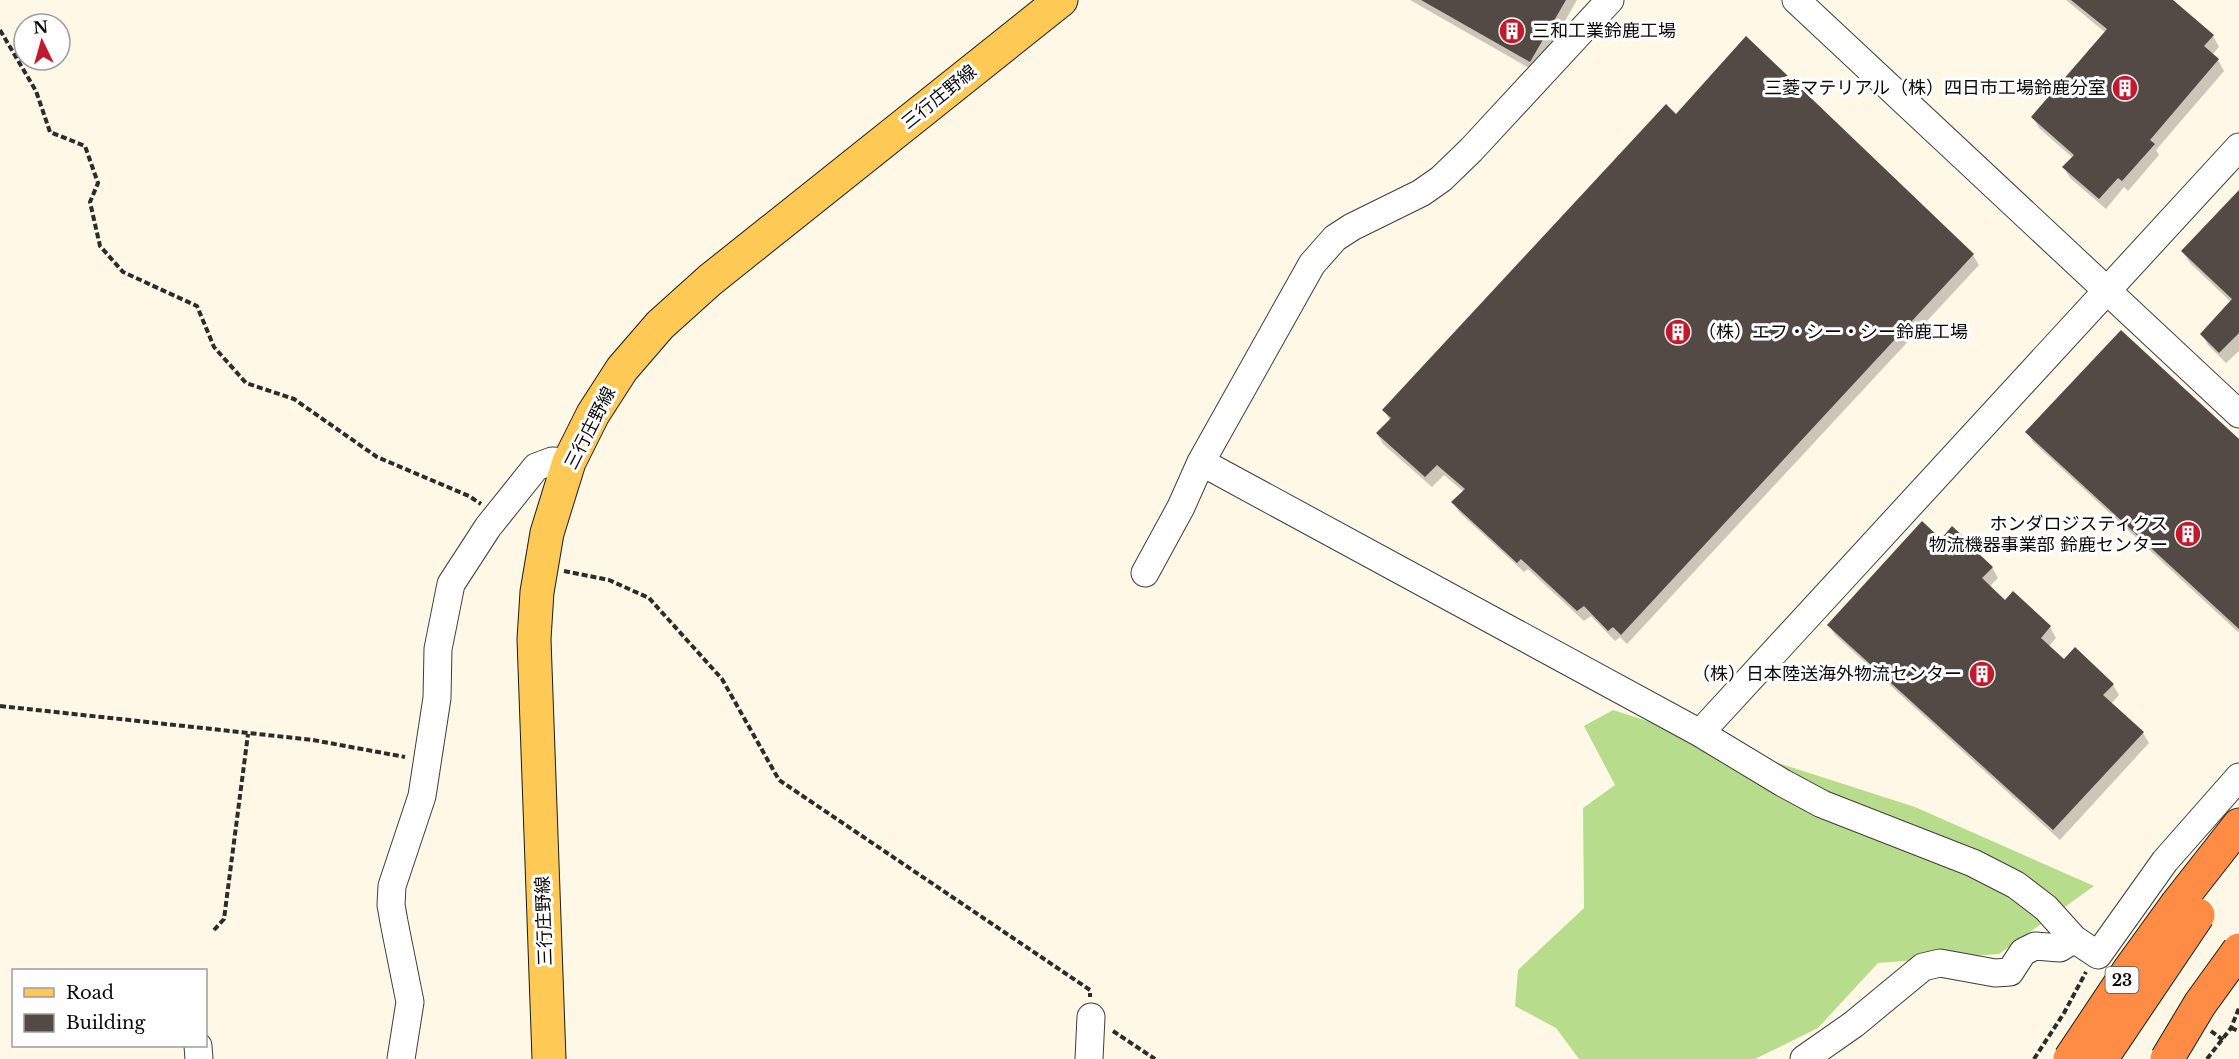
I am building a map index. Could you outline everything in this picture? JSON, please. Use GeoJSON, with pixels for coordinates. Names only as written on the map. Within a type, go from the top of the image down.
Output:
{"type":"FeatureCollection","features":[{"type":"Feature","properties":{"kind":"highway","name":"23"},"geometry":{"type":"LineString","coordinates":[[2101,1059],[2187,909],[2239,825]]}},
{"type":"Feature","properties":{"kind":"highway","name":"23"},"geometry":{"type":"LineString","coordinates":[[2070,1059],[2130,969],[2239,858]]}},
{"type":"Feature","properties":{"kind":"highway"},"geometry":{"type":"LineString","coordinates":[[2167,1059],[2200,1004],[2239,950]]}},
{"type":"Feature","properties":{"kind":"main road","name":"三行庄野線"},"geometry":{"type":"LineString","coordinates":[[549,1059],[534,639],[537,592],[547,533],[569,462],[593,414],[622,369],[660,325],[710,280],[1061,0]]}},
{"type":"Feature","properties":{"kind":"street"},"geometry":{"type":"LineString","coordinates":[[1145,573],[1181,507],[1201,462],[1312,264],[1335,238],[1352,227],[1421,194],[1441,179],[1471,150],[1610,0]]}},
{"type":"Feature","properties":{"kind":"street"},"geometry":{"type":"LineString","coordinates":[[1796,0],[2239,414]]}},
{"type":"Feature","properties":{"kind":"street"},"geometry":{"type":"LineString","coordinates":[[1700,733],[2239,147]]}},
{"type":"Feature","properties":{"kind":"street"},"geometry":{"type":"LineString","coordinates":[[401,1059],[410,1002],[394,922],[392,886],[422,796],[436,698],[438,649],[451,584],[488,527],[536,468],[552,461],[569,462]]}},
{"type":"Feature","properties":{"kind":"street"},"geometry":{"type":"LineString","coordinates":[[1201,462],[1700,733],[1822,804],[1973,863],[2016,885],[2046,908],[2074,939],[2098,955],[2165,861],[2239,777]]}},
{"type":"Feature","properties":{"kind":"street"},"geometry":{"type":"LineString","coordinates":[[1804,1059],[1854,1024],[1923,967],[1940,963],[1995,973],[2010,972],[2023,952],[2035,946],[2060,948],[2074,939]]}},
{"type":"Feature","properties":{"kind":"street"},"geometry":{"type":"LineString","coordinates":[[1089,1059],[1091,1017]]}},
{"type":"Feature","properties":{"kind":"path"},"geometry":{"type":"LineString","coordinates":[[0,30],[36,91],[50,132],[85,146],[98,183],[90,202],[100,246],[123,272],[197,306],[214,346],[246,383],[294,399],[377,457],[469,496],[498,515]]}},
{"type":"Feature","properties":{"kind":"path"},"geometry":{"type":"LineString","coordinates":[[541,566],[609,580],[649,598],[722,679],[779,780],[1090,990],[1091,1017],[1155,1059]]}},
{"type":"Feature","properties":{"kind":"path"},"geometry":{"type":"LineString","coordinates":[[0,706],[313,740],[426,761]]}},
{"type":"Feature","properties":{"kind":"path"},"geometry":{"type":"LineString","coordinates":[[214,930],[224,919],[248,734]]}},
{"type":"Feature","properties":{"kind":"path"},"geometry":{"type":"LineString","coordinates":[[2034,1059],[2083,981],[2088,967],[2098,955]]}},
{"type":"Feature","properties":{"kind":"path"},"geometry":{"type":"LineString","coordinates":[[2206,1059],[2217,1049],[2231,1029],[2239,1008]]}},
{"type":"Feature","properties":{"kind":"path"},"geometry":{"type":"LineString","coordinates":[[2231,1029],[2239,1031]]}},
{"type":"Feature","properties":{"kind":"green space"},"geometry":{"type":"Polygon","coordinates":[[[1613,710],[1915,807],[2094,886],[1999,954],[1878,963],[1818,1028],[1755,1059],[1579,1059],[1556,1028],[1515,1006],[1518,970],[1584,908],[1583,808],[1615,785],[1584,726],[1613,710]]]}},
{"type":"Feature","properties":{"kind":"building","name":"三和工業鈴鹿工場"},"geometry":{"type":"Polygon","coordinates":[[[1421,0],[1566,0],[1530,62],[1421,0]]]}},
{"type":"Feature","properties":{"kind":"building","name":"三菱マテリアル（株）四日市工場鈴鹿分室"},"geometry":{"type":"Polygon","coordinates":[[[2071,0],[2173,0],[2214,35],[2204,46],[2219,59],[2150,140],[2155,144],[2122,181],[2118,178],[2099,199],[2062,167],[2074,155],[2031,117],[2107,29],[2071,0]]]}},
{"type":"Feature","properties":{"kind":"building","name":"（株）エフ・シー・シー鈴鹿工場"},"geometry":{"type":"Polygon","coordinates":[[[1746,36],[1974,254],[1621,635],[1613,627],[1608,631],[1584,606],[1577,611],[1521,559],[1517,563],[1451,502],[1465,489],[1437,465],[1425,477],[1376,433],[1391,418],[1382,410],[1666,104],[1676,114],[1746,36]]]}},
{"type":"Feature","properties":{"kind":"building"},"geometry":{"type":"Polygon","coordinates":[[[2239,190],[2239,333],[2219,353],[2200,334],[2232,299],[2181,251],[2239,190]]]}},
{"type":"Feature","properties":{"kind":"building","name":"ホンダロジスティクス 物流機器事業部 鈴鹿センター"},"geometry":{"type":"Polygon","coordinates":[[[2121,330],[2239,439],[2239,629],[2025,432],[2121,330]]]}},
{"type":"Feature","properties":{"kind":"building","name":"（株）日本陸送海外物流センター"},"geometry":{"type":"Polygon","coordinates":[[[1922,521],[1941,539],[1952,526],[1965,538],[1964,540],[1993,567],[1982,578],[2005,600],[2013,591],[2051,626],[2041,638],[2064,659],[2075,647],[2114,684],[2103,695],[2144,732],[2053,830],[1827,625],[1922,521]]]}},
{"type":"Feature","properties":{"kind":"place","name":"三和工業鈴鹿工場"},"geometry":{"type":"Point","coordinates":[1512,31]}},
{"type":"Feature","properties":{"kind":"place","name":"三菱マテリアル（株）四日市工場鈴鹿分室"},"geometry":{"type":"Point","coordinates":[2125,88]}},
{"type":"Feature","properties":{"kind":"place","name":"（株）エフ・シー・シー鈴鹿工場"},"geometry":{"type":"Point","coordinates":[1678,332]}},
{"type":"Feature","properties":{"kind":"place","name":"ホンダロジスティクス 物流機器事業部 鈴鹿センター"},"geometry":{"type":"Point","coordinates":[2188,534]}},
{"type":"Feature","properties":{"kind":"place","name":"（株）日本陸送海外物流センター"},"geometry":{"type":"Point","coordinates":[1982,674]}}]}
